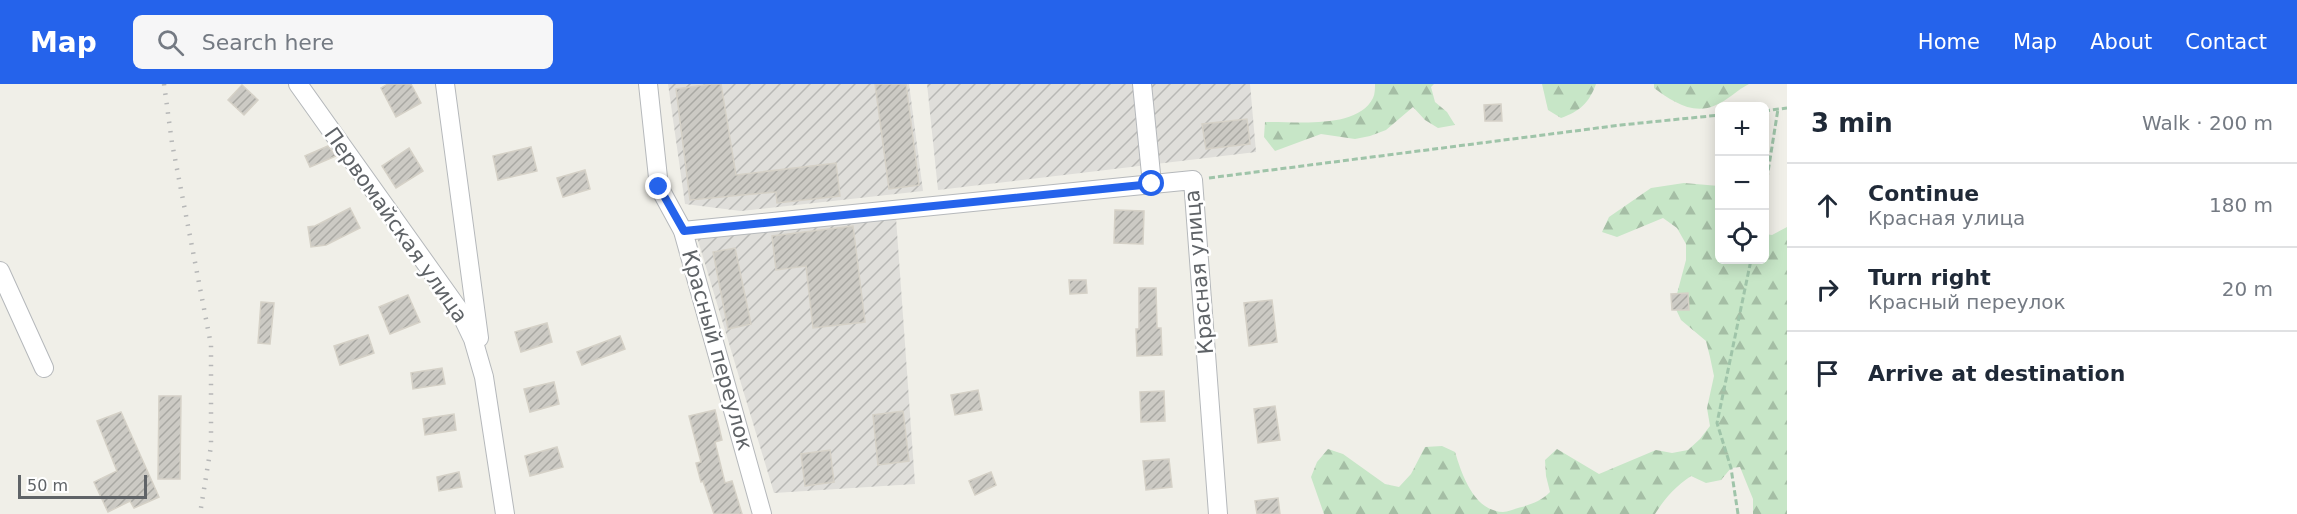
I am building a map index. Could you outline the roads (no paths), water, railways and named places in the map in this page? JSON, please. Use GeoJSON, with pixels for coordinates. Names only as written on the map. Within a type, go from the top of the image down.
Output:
{"type":"FeatureCollection","features":[{"type":"Feature","properties":{"kind":"street","name":"Первомайская улица"},"geometry":{"type":"LineString","coordinates":[[298,84],[459,310],[473,339],[484,377],[505,514]]}},
{"type":"Feature","properties":{"kind":"street"},"geometry":{"type":"LineString","coordinates":[[446,84],[484,377]]}},
{"type":"Feature","properties":{"kind":"street","name":"Красный переулок"},"geometry":{"type":"LineString","coordinates":[[648,84],[659,187],[684,231],[762,514]]}},
{"type":"Feature","properties":{"kind":"street"},"geometry":{"type":"LineString","coordinates":[[1142,84],[1152,184]]}},
{"type":"Feature","properties":{"kind":"street","name":"Красная улица"},"geometry":{"type":"LineString","coordinates":[[684,231],[1192,180],[1218,514]]}},
{"type":"Feature","properties":{"kind":"street"},"geometry":{"type":"LineString","coordinates":[[0,271],[44,368]]}},
{"type":"Feature","properties":{"kind":"railway"},"geometry":{"type":"LineString","coordinates":[[164,84],[172,143],[211,345],[211,446],[200,514]]}}]}
